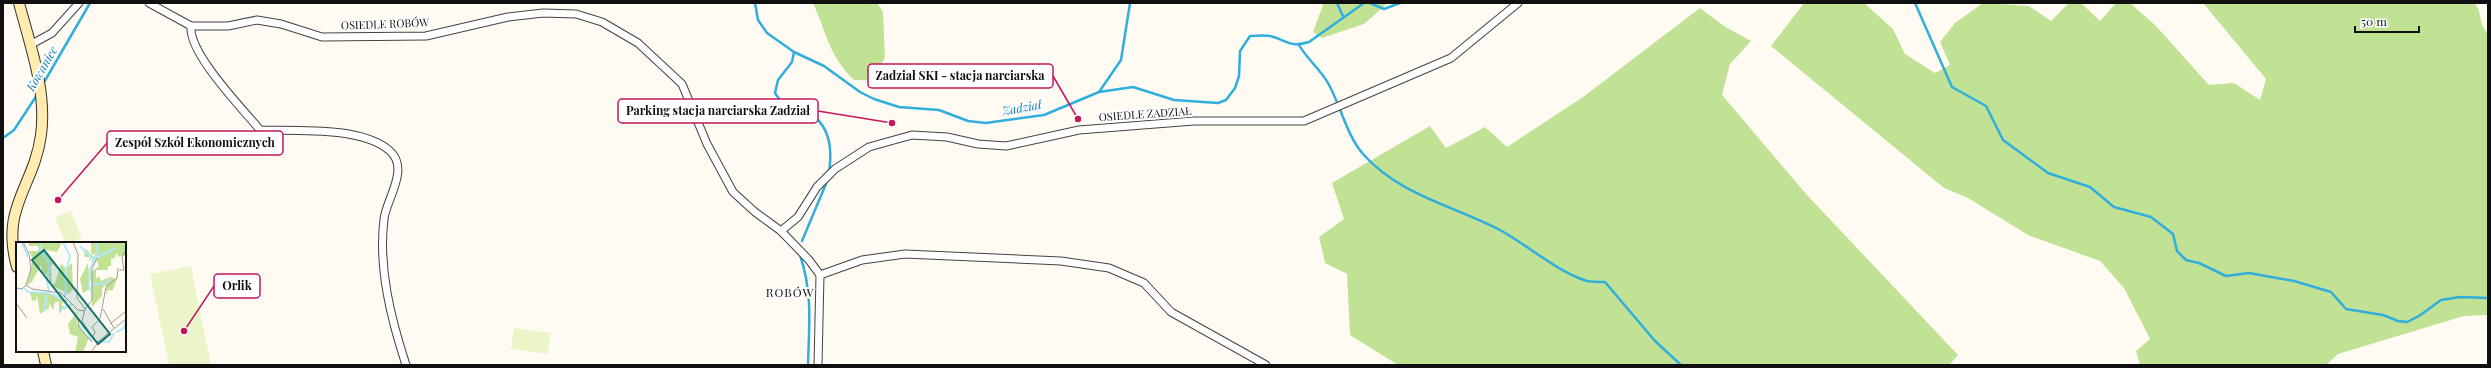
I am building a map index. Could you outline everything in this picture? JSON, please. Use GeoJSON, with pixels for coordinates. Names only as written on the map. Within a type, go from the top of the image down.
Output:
{"type":"FeatureCollection","features":[{"type":"Feature","properties":{"kind":"street"},"geometry":{"type":"LineString","coordinates":[[16,262],[12,240],[12,219],[39,146],[42,106],[30,44],[19,3]]}},
{"type":"Feature","properties":{"kind":"street"},"geometry":{"type":"LineString","coordinates":[[30,44],[52,34],[79,3]]}},
{"type":"Feature","properties":{"kind":"street","name":"OSIEDLE ROBÓW"},"geometry":{"type":"LineString","coordinates":[[149,3],[191,26],[228,26],[258,20],[281,24],[322,37],[426,36],[508,17],[543,14],[576,14],[602,22],[638,43],[682,84],[707,144],[733,192],[754,212],[781,231],[809,260],[820,275]]}},
{"type":"Feature","properties":{"kind":"street","name":"OSIEDLE ZADZIAŁ"},"geometry":{"type":"LineString","coordinates":[[781,231],[804,210],[821,182],[835,169],[869,147],[912,136],[947,137],[978,144],[1006,146],[1079,130],[1194,121],[1304,121],[1451,58],[1518,3]]}},
{"type":"Feature","properties":{"kind":"street"},"geometry":{"type":"LineString","coordinates":[[191,26],[190,34],[198,51],[222,85],[260,130],[344,133],[371,141],[390,151],[397,168],[395,187],[384,218],[384,273],[398,339],[406,365]]}},
{"type":"Feature","properties":{"kind":"street"},"geometry":{"type":"LineString","coordinates":[[818,365],[820,275],[862,260],[905,254],[1061,261],[1109,268],[1144,283],[1171,312],[1266,365]]}},
{"type":"Feature","properties":{"kind":"street"},"geometry":{"type":"LineString","coordinates":[[43,352],[46,365]]}},
{"type":"Feature","properties":{"kind":"green space"},"geometry":{"type":"Polygon","coordinates":[[[813,3],[877,3],[883,12],[885,58],[871,80],[854,80],[839,62],[829,44],[813,3]]]}},
{"type":"Feature","properties":{"kind":"green space"},"geometry":{"type":"Polygon","coordinates":[[[1321,3],[1388,3],[1364,24],[1322,38],[1313,32],[1323,5],[1321,3]]]}},
{"type":"Feature","properties":{"kind":"green space"},"geometry":{"type":"Polygon","coordinates":[[[1804,3],[1864,3],[1893,29],[1905,54],[1935,73],[1950,65],[1940,42],[1955,23],[1983,3],[2029,6],[2051,21],[2069,3],[2081,3],[2100,21],[2116,3],[2130,3],[2155,25],[2209,85],[2234,83],[2260,100],[2266,79],[2203,3],[2474,3],[2479,10],[2483,26],[2488,33],[2488,315],[2464,316],[2338,354],[2326,365],[2140,365],[2136,351],[2150,339],[2124,288],[2100,261],[2028,235],[1968,198],[1944,188],[1771,46],[1804,3]]]}},
{"type":"Feature","properties":{"kind":"green space"},"geometry":{"type":"Polygon","coordinates":[[[1700,8],[1724,26],[1751,41],[1730,64],[1722,95],[1807,195],[1958,355],[1949,365],[1398,365],[1350,335],[1347,274],[1325,263],[1319,237],[1344,219],[1332,183],[1430,126],[1446,148],[1485,127],[1507,147],[1583,97],[1700,8]]]}},
{"type":"Feature","properties":{"kind":"green space"},"geometry":{"type":"Polygon","coordinates":[[[71,211],[82,239],[65,242],[55,217],[71,211]]]}},
{"type":"Feature","properties":{"kind":"green space"},"geometry":{"type":"Polygon","coordinates":[[[191,266],[211,365],[169,365],[150,274],[191,266]]]}},
{"type":"Feature","properties":{"kind":"green space"},"geometry":{"type":"Polygon","coordinates":[[[514,328],[551,333],[548,354],[511,349],[514,328]]]}},
{"type":"Feature","properties":{"kind":"waterway","name":"Kowaniec"},"geometry":{"type":"LineString","coordinates":[[43,84],[90,3]]}},
{"type":"Feature","properties":{"kind":"waterway","name":"Zadział"},"geometry":{"type":"LineString","coordinates":[[755,3],[758,20],[767,33],[794,52],[824,66],[860,92],[874,99],[899,107],[939,110],[968,121],[986,123],[1044,115],[1099,92],[1133,87],[1174,100],[1218,103],[1226,100],[1235,88],[1239,76],[1240,51],[1250,36],[1270,36],[1292,44],[1309,42],[1364,3]]}},
{"type":"Feature","properties":{"kind":"waterway"},"geometry":{"type":"LineString","coordinates":[[1099,92],[1121,60],[1130,3]]}},
{"type":"Feature","properties":{"kind":"waterway"},"geometry":{"type":"LineString","coordinates":[[1337,3],[1343,16]]}},
{"type":"Feature","properties":{"kind":"waterway","name":"Zadział"},"geometry":{"type":"LineString","coordinates":[[1370,3],[1384,9],[1400,3]]}},
{"type":"Feature","properties":{"kind":"waterway"},"geometry":{"type":"LineString","coordinates":[[1915,3],[1952,87],[1986,106],[2003,140],[2048,173],[2090,187],[2114,207],[2151,217],[2173,234],[2177,251],[2186,260],[2199,263],[2226,276],[2249,273],[2294,281],[2331,292],[2346,309],[2383,315],[2398,321],[2407,322],[2419,316],[2441,300],[2460,297],[2488,298]]}},
{"type":"Feature","properties":{"kind":"waterway"},"geometry":{"type":"LineString","coordinates":[[1299,45],[1328,83],[1357,146],[1377,168],[1410,190],[1511,236],[1564,271],[1587,281],[1605,282],[1655,341],[1681,365]]}},
{"type":"Feature","properties":{"kind":"waterway"},"geometry":{"type":"LineString","coordinates":[[794,52],[792,62],[778,80],[775,93],[782,103],[807,111],[816,118],[822,126],[827,135],[830,146],[829,172]]}},
{"type":"Feature","properties":{"kind":"waterway","name":"Kowaniec"},"geometry":{"type":"LineString","coordinates":[[3,138],[14,130],[37,95]]}},
{"type":"Feature","properties":{"kind":"waterway"},"geometry":{"type":"LineString","coordinates":[[802,241],[828,179]]}},
{"type":"Feature","properties":{"kind":"waterway"},"geometry":{"type":"LineString","coordinates":[[800,255],[809,296],[808,365]]}},
{"type":"Feature","properties":{"kind":"place","name":"Zadział SKI - stacja narciarska"},"geometry":{"type":"Point","coordinates":[1078,119]}},
{"type":"Feature","properties":{"kind":"place","name":"Parking stacja narciarska Zadział"},"geometry":{"type":"Point","coordinates":[892,123]}},
{"type":"Feature","properties":{"kind":"place","name":"Zespół Szkół Ekonomicznych"},"geometry":{"type":"Point","coordinates":[58,200]}},
{"type":"Feature","properties":{"kind":"place","name":"Orlik"},"geometry":{"type":"Point","coordinates":[184,331]}},
{"type":"Feature","properties":{"kind":"district","name":"ROBÓW"},"geometry":{"type":"Point","coordinates":[790,293]}}]}
